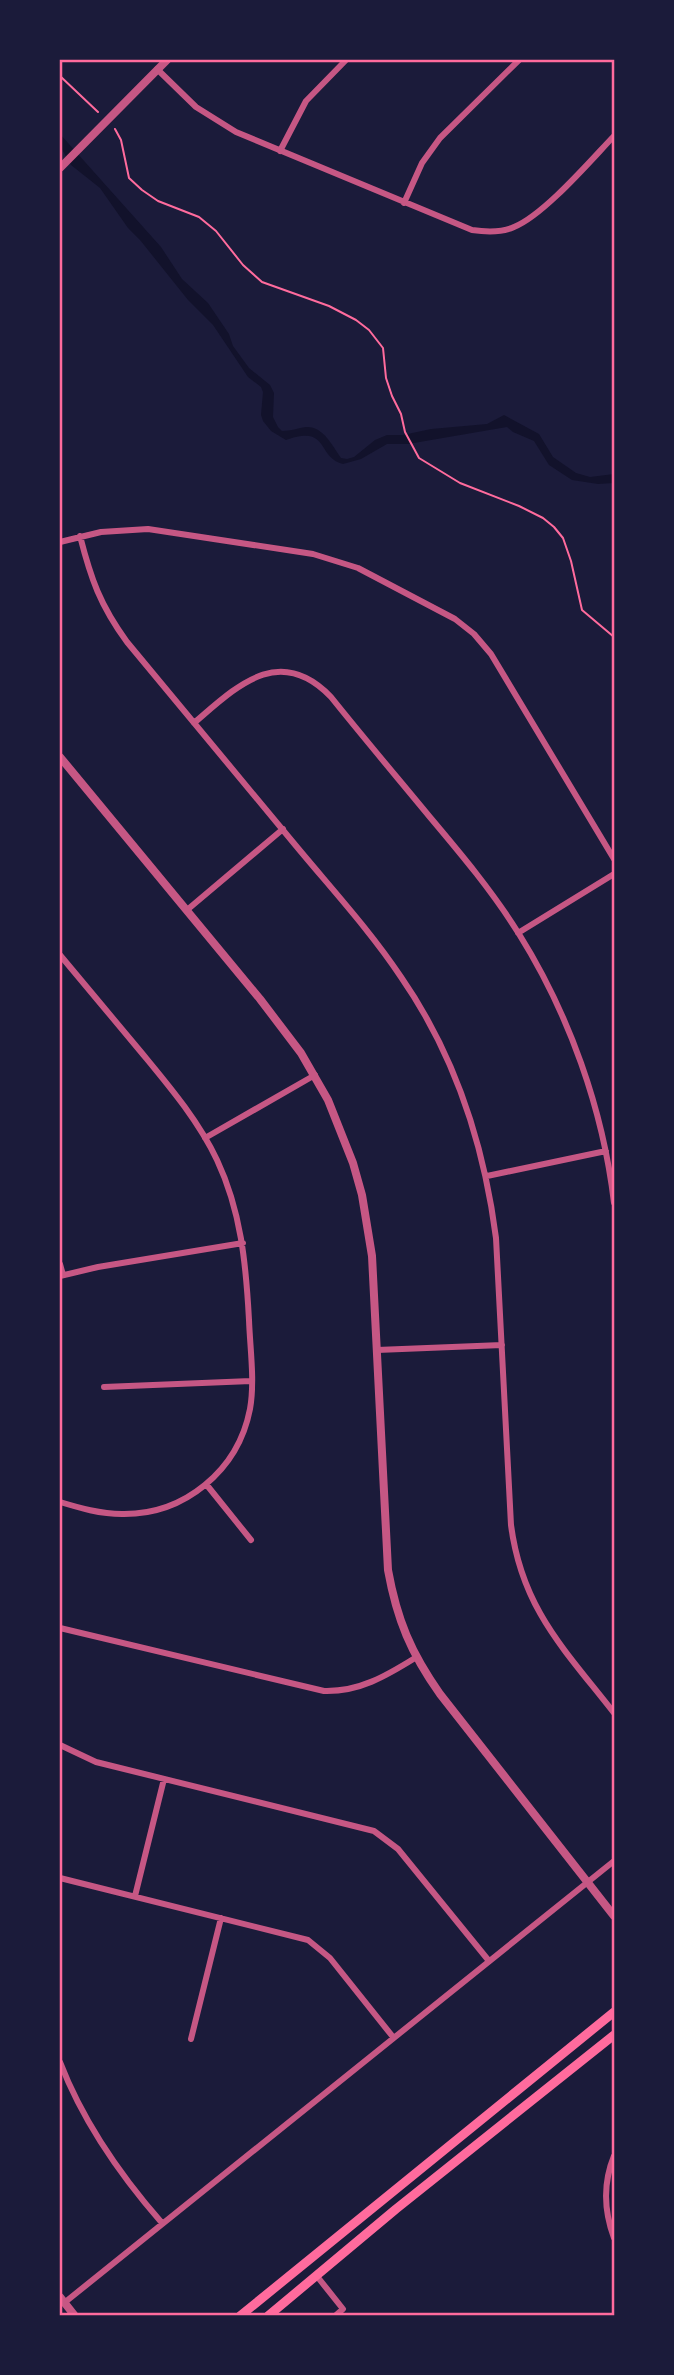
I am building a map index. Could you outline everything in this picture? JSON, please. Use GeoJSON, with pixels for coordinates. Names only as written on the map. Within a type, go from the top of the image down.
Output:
{"type":"FeatureCollection","features":[{"type":"Feature","properties":{"kind":"main road"},"geometry":{"type":"LineString","coordinates":[[240,2315],[614,2012]]}},
{"type":"Feature","properties":{"kind":"main road"},"geometry":{"type":"LineString","coordinates":[[268,2315],[614,2035]]}},
{"type":"Feature","properties":{"kind":"street"},"geometry":{"type":"LineString","coordinates":[[60,167],[167,60]]}},
{"type":"Feature","properties":{"kind":"street"},"geometry":{"type":"LineString","coordinates":[[280,151],[306,101],[346,60]]}},
{"type":"Feature","properties":{"kind":"street"},"geometry":{"type":"LineString","coordinates":[[404,203],[422,163],[440,138],[519,60]]}},
{"type":"Feature","properties":{"kind":"street"},"geometry":{"type":"LineString","coordinates":[[157,69],[210,117],[236,132],[472,230],[495,232],[526,221],[547,204],[614,136]]}},
{"type":"Feature","properties":{"kind":"street"},"geometry":{"type":"LineString","coordinates":[[60,542],[118,529],[148,528],[313,554],[358,568],[455,619],[474,634],[491,654],[614,859]]}},
{"type":"Feature","properties":{"kind":"street"},"geometry":{"type":"LineString","coordinates":[[80,536],[94,586],[109,617],[379,946],[421,1009],[443,1049],[462,1093],[487,1176],[496,1238],[511,1525],[522,1577],[535,1607],[550,1631],[614,1713]]}},
{"type":"Feature","properties":{"kind":"street"},"geometry":{"type":"LineString","coordinates":[[194,723],[237,685],[257,676],[281,672],[303,677],[331,697],[458,850],[518,933],[548,986],[572,1040],[591,1095],[606,1151],[614,1203]]}},
{"type":"Feature","properties":{"kind":"street"},"geometry":{"type":"LineString","coordinates":[[60,757],[286,1032],[314,1075],[342,1132],[362,1195],[372,1256],[388,1570],[400,1621],[415,1658],[440,1694],[614,1916]]}},
{"type":"Feature","properties":{"kind":"street"},"geometry":{"type":"LineString","coordinates":[[187,910],[283,830]]}},
{"type":"Feature","properties":{"kind":"street"},"geometry":{"type":"LineString","coordinates":[[518,933],[614,874]]}},
{"type":"Feature","properties":{"kind":"street"},"geometry":{"type":"LineString","coordinates":[[60,955],[167,1085],[205,1138],[227,1184],[243,1243],[251,1381],[251,1406],[241,1438],[225,1464],[206,1485],[184,1499],[169,1506],[137,1514],[101,1512],[60,1502]]}},
{"type":"Feature","properties":{"kind":"street"},"geometry":{"type":"LineString","coordinates":[[205,1138],[314,1075]]}},
{"type":"Feature","properties":{"kind":"street"},"geometry":{"type":"LineString","coordinates":[[487,1176],[606,1151]]}},
{"type":"Feature","properties":{"kind":"street"},"geometry":{"type":"LineString","coordinates":[[60,1264],[61,1276],[98,1267],[243,1243]]}},
{"type":"Feature","properties":{"kind":"street"},"geometry":{"type":"LineString","coordinates":[[377,1350],[502,1345]]}},
{"type":"Feature","properties":{"kind":"street"},"geometry":{"type":"LineString","coordinates":[[104,1387],[251,1381]]}},
{"type":"Feature","properties":{"kind":"street"},"geometry":{"type":"LineString","coordinates":[[206,1485],[251,1540]]}},
{"type":"Feature","properties":{"kind":"street"},"geometry":{"type":"LineString","coordinates":[[60,1628],[324,1691],[343,1691],[368,1684],[415,1658]]}},
{"type":"Feature","properties":{"kind":"street"},"geometry":{"type":"LineString","coordinates":[[60,1745],[87,1759],[361,1826],[385,1836],[489,1961]]}},
{"type":"Feature","properties":{"kind":"street"},"geometry":{"type":"LineString","coordinates":[[135,1896],[164,1779]]}},
{"type":"Feature","properties":{"kind":"street"},"geometry":{"type":"LineString","coordinates":[[75,2315],[62,2300],[614,1861]]}},
{"type":"Feature","properties":{"kind":"street"},"geometry":{"type":"LineString","coordinates":[[60,1878],[298,1936],[315,1945],[330,1958],[393,2037]]}},
{"type":"Feature","properties":{"kind":"street"},"geometry":{"type":"LineString","coordinates":[[191,2039],[221,1918]]}},
{"type":"Feature","properties":{"kind":"street"},"geometry":{"type":"LineString","coordinates":[[60,2063],[96,2135],[122,2174],[162,2223]]}},
{"type":"Feature","properties":{"kind":"street"},"geometry":{"type":"LineString","coordinates":[[614,2156],[607,2179],[606,2196],[607,2213],[614,2238]]}},
{"type":"Feature","properties":{"kind":"street"},"geometry":{"type":"LineString","coordinates":[[316,2275],[343,2309],[335,2315]]}},
{"type":"Feature","properties":{"kind":"path"},"geometry":{"type":"LineString","coordinates":[[60,76],[98,112]]}},
{"type":"Feature","properties":{"kind":"path"},"geometry":{"type":"LineString","coordinates":[[115,129],[121,139],[130,178],[142,190],[158,201],[199,217],[216,231],[243,265],[262,282],[329,306],[369,330],[383,348],[386,377],[405,432],[419,458],[460,483],[519,506],[554,527],[563,538],[571,561],[582,610],[614,637]]}},
{"type":"Feature","properties":{"kind":"shaded area"},"geometry":{"type":"Polygon","coordinates":[[[60,134],[161,247],[182,279],[208,303],[249,368],[270,385],[274,393],[273,417],[282,431],[306,427],[317,430],[326,437],[341,458],[347,459],[387,435],[487,424],[504,415],[539,434],[553,457],[576,473],[590,477],[614,474],[614,483],[598,484],[572,480],[549,465],[534,441],[507,427],[408,444],[387,444],[361,459],[343,464],[329,455],[321,443],[310,436],[286,440],[271,431],[261,415],[261,387],[248,377],[213,325],[188,300],[128,228],[100,188],[71,165],[60,146],[60,134]]]}}]}
